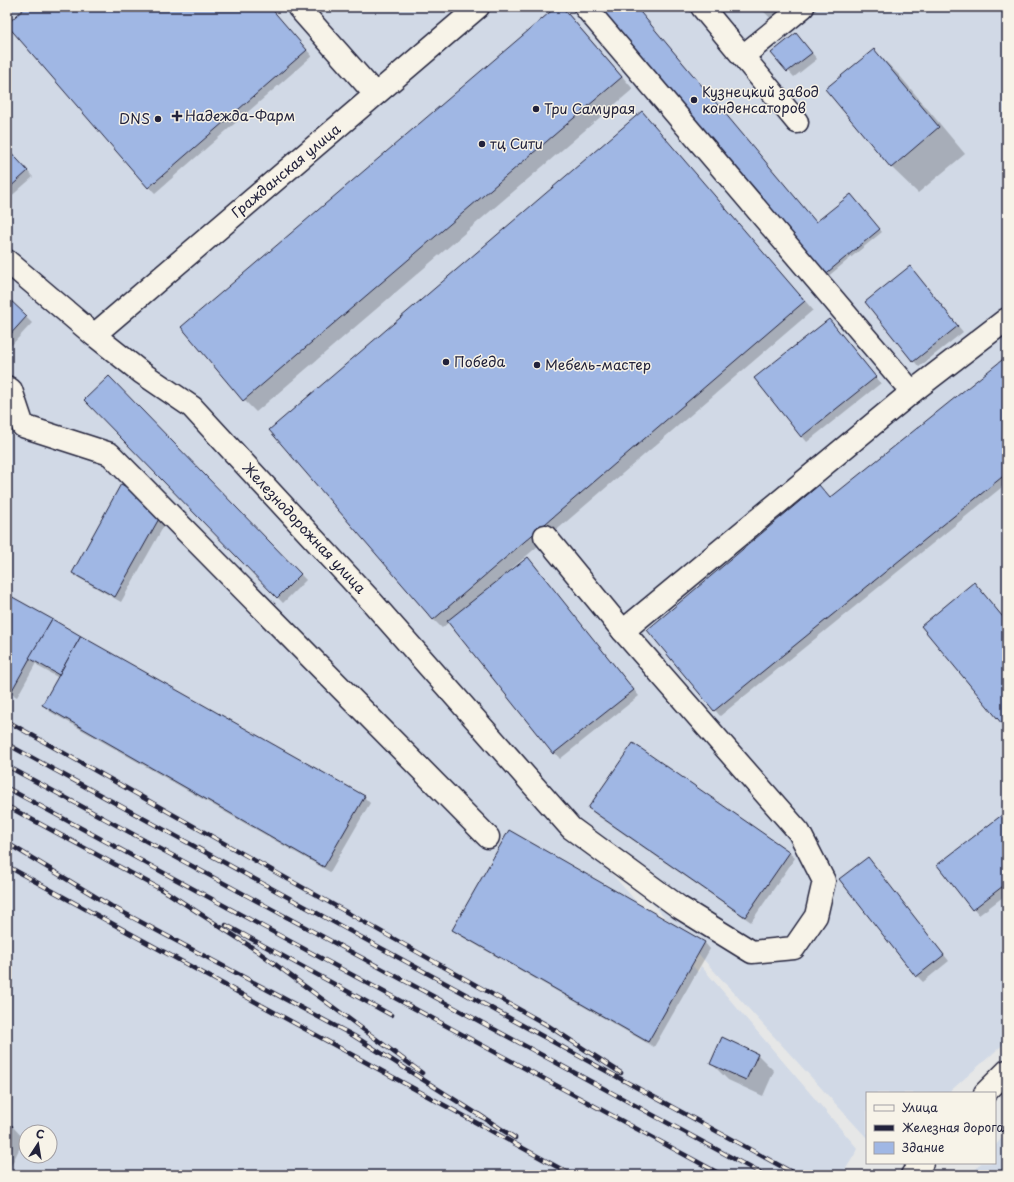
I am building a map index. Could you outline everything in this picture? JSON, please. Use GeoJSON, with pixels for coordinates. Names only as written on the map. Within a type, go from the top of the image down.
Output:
{"type":"FeatureCollection","features":[{"type":"Feature","properties":{"kind":"street"},"geometry":{"type":"LineString","coordinates":[[298,7],[375,94]]}},
{"type":"Feature","properties":{"kind":"street","name":"Гражданская улица"},"geometry":{"type":"LineString","coordinates":[[94,335],[478,7]]}},
{"type":"Feature","properties":{"kind":"street"},"geometry":{"type":"LineString","coordinates":[[585,7],[912,392]]}},
{"type":"Feature","properties":{"kind":"street"},"geometry":{"type":"LineString","coordinates":[[702,7],[797,122]]}},
{"type":"Feature","properties":{"kind":"street"},"geometry":{"type":"LineString","coordinates":[[743,56],[803,7]]}},
{"type":"Feature","properties":{"kind":"street","name":"Железнодорожная улица"},"geometry":{"type":"LineString","coordinates":[[7,261],[94,335],[142,373],[192,406],[372,602],[571,828],[679,907],[752,952],[794,948],[816,916],[824,881],[799,832],[623,631]]}},
{"type":"Feature","properties":{"kind":"street"},"geometry":{"type":"LineString","coordinates":[[545,536],[623,631],[912,392],[1007,320]]}},
{"type":"Feature","properties":{"kind":"street"},"geometry":{"type":"LineString","coordinates":[[7,387],[11,390],[23,426],[110,454],[488,837]]}},
{"type":"Feature","properties":{"kind":"street"},"geometry":{"type":"LineString","coordinates":[[986,1092],[1007,1071]]}},
{"type":"Feature","properties":{"kind":"street"},"geometry":{"type":"LineString","coordinates":[[912,1175],[921,1164]]}},
{"type":"Feature","properties":{"kind":"shaded area"},"geometry":{"type":"Polygon","coordinates":[[[7,7],[1007,7],[1007,1041],[949,1092],[866,1092],[866,1137],[302,521],[698,972],[701,966],[858,1149],[842,1175],[7,1175],[7,7]]]}},
{"type":"Feature","properties":{"kind":"shaded area"},"geometry":{"type":"Polygon","coordinates":[[[1007,1132],[1007,1175],[971,1175],[980,1164],[996,1164],[996,1145],[1007,1132]]]}},
{"type":"Feature","properties":{"kind":"building","name":"DNS"},"geometry":{"type":"Polygon","coordinates":[[[26,7],[270,7],[307,50],[148,188],[7,25],[26,7]]]}},
{"type":"Feature","properties":{"kind":"building"},"geometry":{"type":"Polygon","coordinates":[[[556,7],[562,7],[622,77],[243,401],[181,327],[556,7]]]}},
{"type":"Feature","properties":{"kind":"building","name":"Кузнецкий завод конденсаторов"},"geometry":{"type":"Polygon","coordinates":[[[597,7],[636,7],[816,222],[851,194],[880,229],[823,276],[597,7]]]}},
{"type":"Feature","properties":{"kind":"building"},"geometry":{"type":"Polygon","coordinates":[[[796,33],[812,53],[787,72],[771,53],[796,33]]]}},
{"type":"Feature","properties":{"kind":"building"},"geometry":{"type":"Polygon","coordinates":[[[874,49],[939,127],[891,168],[825,89],[874,49]]]}},
{"type":"Feature","properties":{"kind":"building","name":"Мебель-мастер"},"geometry":{"type":"Polygon","coordinates":[[[642,111],[805,301],[433,620],[269,430],[642,111]]]}},
{"type":"Feature","properties":{"kind":"building"},"geometry":{"type":"Polygon","coordinates":[[[7,148],[28,171],[7,190],[7,148]]]}},
{"type":"Feature","properties":{"kind":"building"},"geometry":{"type":"Polygon","coordinates":[[[910,266],[958,326],[913,362],[865,302],[910,266]]]}},
{"type":"Feature","properties":{"kind":"building"},"geometry":{"type":"Polygon","coordinates":[[[7,297],[27,316],[7,338],[7,297]]]}},
{"type":"Feature","properties":{"kind":"building"},"geometry":{"type":"Polygon","coordinates":[[[829,319],[876,377],[801,437],[754,378],[829,319]]]}},
{"type":"Feature","properties":{"kind":"building"},"geometry":{"type":"Polygon","coordinates":[[[1007,356],[1007,473],[714,711],[647,630],[819,485],[830,498],[1007,356]]]}},
{"type":"Feature","properties":{"kind":"building"},"geometry":{"type":"Polygon","coordinates":[[[109,376],[301,574],[277,598],[84,400],[109,376]]]}},
{"type":"Feature","properties":{"kind":"building"},"geometry":{"type":"Polygon","coordinates":[[[121,484],[165,508],[115,597],[72,573],[121,484]]]}},
{"type":"Feature","properties":{"kind":"building"},"geometry":{"type":"Polygon","coordinates":[[[528,557],[634,690],[553,754],[447,621],[528,557]]]}},
{"type":"Feature","properties":{"kind":"building"},"geometry":{"type":"Polygon","coordinates":[[[974,582],[1007,622],[1007,730],[921,626],[974,582]]]}},
{"type":"Feature","properties":{"kind":"building"},"geometry":{"type":"Polygon","coordinates":[[[7,594],[52,619],[11,692],[7,690],[7,594]]]}},
{"type":"Feature","properties":{"kind":"building"},"geometry":{"type":"Polygon","coordinates":[[[52,619],[81,636],[59,675],[29,658],[52,619]]]}},
{"type":"Feature","properties":{"kind":"building"},"geometry":{"type":"Polygon","coordinates":[[[81,636],[365,796],[324,867],[42,705],[81,636]]]}},
{"type":"Feature","properties":{"kind":"building"},"geometry":{"type":"Polygon","coordinates":[[[633,743],[790,852],[745,917],[588,808],[633,743]]]}},
{"type":"Feature","properties":{"kind":"building"},"geometry":{"type":"Polygon","coordinates":[[[1007,811],[1007,883],[972,910],[937,865],[1007,811]]]}},
{"type":"Feature","properties":{"kind":"building"},"geometry":{"type":"Polygon","coordinates":[[[509,830],[705,942],[648,1042],[452,930],[509,830]]]}},
{"type":"Feature","properties":{"kind":"building"},"geometry":{"type":"Polygon","coordinates":[[[868,857],[944,955],[916,977],[839,879],[868,857]]]}},
{"type":"Feature","properties":{"kind":"building"},"geometry":{"type":"Polygon","coordinates":[[[722,1037],[758,1054],[746,1080],[710,1064],[722,1037]]]}},
{"type":"Feature","properties":{"kind":"building"},"geometry":{"type":"Polygon","coordinates":[[[7,1123],[13,1126],[7,1139],[7,1123]]]}},
{"type":"Feature","properties":{"kind":"railway"},"geometry":{"type":"LineString","coordinates":[[7,721],[547,1025],[621,1073]]}},
{"type":"Feature","properties":{"kind":"railway"},"geometry":{"type":"LineString","coordinates":[[7,744],[797,1175]]}},
{"type":"Feature","properties":{"kind":"railway"},"geometry":{"type":"LineString","coordinates":[[7,766],[764,1175]]}},
{"type":"Feature","properties":{"kind":"railway"},"geometry":{"type":"LineString","coordinates":[[7,788],[722,1175]]}},
{"type":"Feature","properties":{"kind":"railway"},"geometry":{"type":"LineString","coordinates":[[7,806],[166,892]]}},
{"type":"Feature","properties":{"kind":"railway"},"geometry":{"type":"LineString","coordinates":[[7,843],[111,906],[354,1036],[482,1117]]}},
{"type":"Feature","properties":{"kind":"railway"},"geometry":{"type":"LineString","coordinates":[[7,866],[572,1175]]}},
{"type":"Feature","properties":{"kind":"railway"},"geometry":{"type":"LineString","coordinates":[[162,889],[256,950],[422,1073]]}},
{"type":"Feature","properties":{"kind":"railway"},"geometry":{"type":"LineString","coordinates":[[226,925],[391,1015]]}},
{"type":"Feature","properties":{"kind":"railway"},"geometry":{"type":"LineString","coordinates":[[478,1114],[515,1138]]}},
{"type":"Feature","properties":{"kind":"place","name":"Кузнецкий завод конденсаторов"},"geometry":{"type":"Point","coordinates":[694,100]}},
{"type":"Feature","properties":{"kind":"place","name":"Три Самурая"},"geometry":{"type":"Point","coordinates":[536,109]}},
{"type":"Feature","properties":{"kind":"place","name":"Надежда-Фарм"},"geometry":{"type":"Point","coordinates":[177,116]}},
{"type":"Feature","properties":{"kind":"place","name":"DNS"},"geometry":{"type":"Point","coordinates":[158,119]}},
{"type":"Feature","properties":{"kind":"place","name":"тц Сити"},"geometry":{"type":"Point","coordinates":[482,144]}},
{"type":"Feature","properties":{"kind":"place","name":"Победа"},"geometry":{"type":"Point","coordinates":[446,362]}},
{"type":"Feature","properties":{"kind":"place","name":"Мебель-мастер"},"geometry":{"type":"Point","coordinates":[537,365]}}]}
